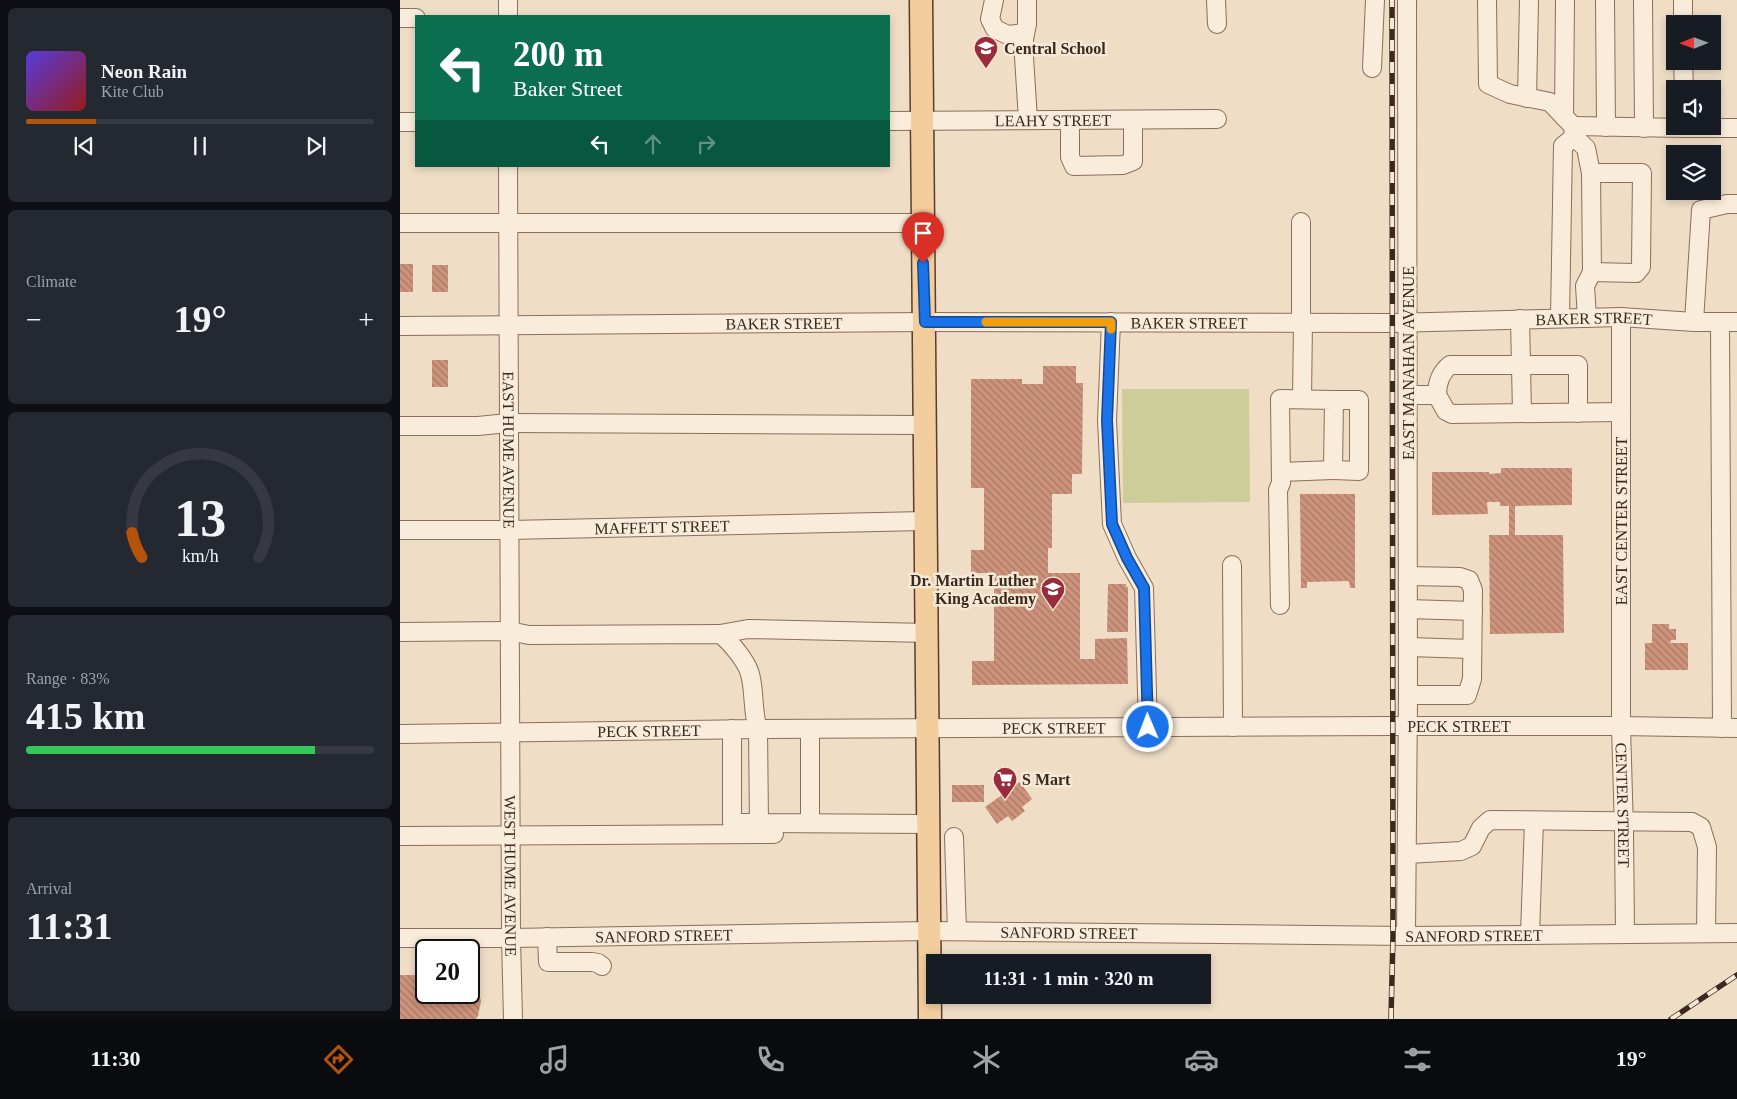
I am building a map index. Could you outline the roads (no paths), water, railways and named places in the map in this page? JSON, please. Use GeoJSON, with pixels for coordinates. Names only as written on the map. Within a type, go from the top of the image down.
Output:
{"type":"FeatureCollection","features":[{"type":"Feature","properties":{"kind":"main road"},"geometry":{"type":"LineString","coordinates":[[921,0],[930,1019]]}},
{"type":"Feature","properties":{"kind":"street"},"geometry":{"type":"LineString","coordinates":[[508,0],[508,15]]}},
{"type":"Feature","properties":{"kind":"street"},"geometry":{"type":"LineString","coordinates":[[994,0],[990,19],[995,29],[1008,35],[1025,32]]}},
{"type":"Feature","properties":{"kind":"street"},"geometry":{"type":"LineString","coordinates":[[1027,0],[1024,57],[1028,120]]}},
{"type":"Feature","properties":{"kind":"street"},"geometry":{"type":"LineString","coordinates":[[1216,0],[1217,24]]}},
{"type":"Feature","properties":{"kind":"street"},"geometry":{"type":"LineString","coordinates":[[1372,68],[1375,0]]}},
{"type":"Feature","properties":{"kind":"street","name":"EAST MANAHAN AVENUE"},"geometry":{"type":"LineString","coordinates":[[1406,936],[1408,727],[1407,0]]}},
{"type":"Feature","properties":{"kind":"street"},"geometry":{"type":"LineString","coordinates":[[1487,0],[1488,84],[1510,94],[1550,102],[1586,148],[1591,172],[1592,272],[1585,286],[1587,318]]}},
{"type":"Feature","properties":{"kind":"street"},"geometry":{"type":"LineString","coordinates":[[1528,98],[1529,0]]}},
{"type":"Feature","properties":{"kind":"street"},"geometry":{"type":"LineString","coordinates":[[1560,318],[1562,146],[1570,127],[1565,0]]}},
{"type":"Feature","properties":{"kind":"street"},"geometry":{"type":"LineString","coordinates":[[1605,0],[1606,127]]}},
{"type":"Feature","properties":{"kind":"street"},"geometry":{"type":"LineString","coordinates":[[1643,0],[1644,128]]}},
{"type":"Feature","properties":{"kind":"street"},"geometry":{"type":"LineString","coordinates":[[1683,0],[1683,15]]}},
{"type":"Feature","properties":{"kind":"street"},"geometry":{"type":"LineString","coordinates":[[400,18],[415,18]]}},
{"type":"Feature","properties":{"kind":"street","name":"LEAHY STREET"},"geometry":{"type":"LineString","coordinates":[[890,121],[1217,119]]}},
{"type":"Feature","properties":{"kind":"street"},"geometry":{"type":"LineString","coordinates":[[1070,120],[1070,157],[1074,166],[1123,165],[1132,161],[1133,120]]}},
{"type":"Feature","properties":{"kind":"street"},"geometry":{"type":"LineString","coordinates":[[400,122],[415,122]]}},
{"type":"Feature","properties":{"kind":"street"},"geometry":{"type":"LineString","coordinates":[[1570,127],[1666,127]]}},
{"type":"Feature","properties":{"kind":"street"},"geometry":{"type":"LineString","coordinates":[[1721,128],[1737,128]]}},
{"type":"Feature","properties":{"kind":"street","name":"EAST HUME AVENUE"},"geometry":{"type":"LineString","coordinates":[[508,167],[510,733]]}},
{"type":"Feature","properties":{"kind":"street"},"geometry":{"type":"LineString","coordinates":[[1591,172],[1642,173],[1641,267],[1636,273],[1592,272]]}},
{"type":"Feature","properties":{"kind":"street"},"geometry":{"type":"LineString","coordinates":[[1694,322],[1701,210],[1727,204],[1737,204]]}},
{"type":"Feature","properties":{"kind":"street"},"geometry":{"type":"LineString","coordinates":[[1302,222],[1302,399]]}},
{"type":"Feature","properties":{"kind":"street"},"geometry":{"type":"LineString","coordinates":[[400,224],[922,223]]}},
{"type":"Feature","properties":{"kind":"street","name":"BAKER STREET"},"geometry":{"type":"LineString","coordinates":[[400,326],[925,322],[1393,322],[1621,317],[1694,322],[1728,322]]}},
{"type":"Feature","properties":{"kind":"street","name":"EAST CENTER STREET"},"geometry":{"type":"LineString","coordinates":[[1621,317],[1621,726]]}},
{"type":"Feature","properties":{"kind":"street"},"geometry":{"type":"LineString","coordinates":[[1520,319],[1522,413]]}},
{"type":"Feature","properties":{"kind":"street"},"geometry":{"type":"LineString","coordinates":[[1111,322],[1107,420],[1112,524],[1127,558],[1144,588],[1148,727]]}},
{"type":"Feature","properties":{"kind":"street"},"geometry":{"type":"LineString","coordinates":[[1728,322],[1730,728]]}},
{"type":"Feature","properties":{"kind":"street"},"geometry":{"type":"LineString","coordinates":[[1578,413],[1578,365],[1450,365],[1442,372],[1437,386],[1437,395],[1446,411],[1452,414],[1578,413],[1621,412]]}},
{"type":"Feature","properties":{"kind":"street"},"geometry":{"type":"LineString","coordinates":[[1408,395],[1437,395]]}},
{"type":"Feature","properties":{"kind":"street"},"geometry":{"type":"LineString","coordinates":[[1280,605],[1278,490],[1281,483],[1280,399],[1360,400],[1359,470],[1281,472]]}},
{"type":"Feature","properties":{"kind":"street"},"geometry":{"type":"LineString","coordinates":[[1333,470],[1334,400]]}},
{"type":"Feature","properties":{"kind":"street"},"geometry":{"type":"LineString","coordinates":[[400,426],[478,426],[508,423],[925,425]]}},
{"type":"Feature","properties":{"kind":"street","name":"MAFFETT STREET"},"geometry":{"type":"LineString","coordinates":[[400,530],[509,530],[925,522]]}},
{"type":"Feature","properties":{"kind":"street"},"geometry":{"type":"LineString","coordinates":[[1232,565],[1233,727]]}},
{"type":"Feature","properties":{"kind":"street"},"geometry":{"type":"LineString","coordinates":[[1408,576],[1460,577],[1469,580],[1473,590],[1472,680],[1467,695],[1408,694]]}},
{"type":"Feature","properties":{"kind":"street"},"geometry":{"type":"LineString","coordinates":[[1408,609],[1473,611]]}},
{"type":"Feature","properties":{"kind":"street"},"geometry":{"type":"LineString","coordinates":[[400,632],[509,631],[529,635],[720,634],[748,629],[926,633]]}},
{"type":"Feature","properties":{"kind":"street"},"geometry":{"type":"LineString","coordinates":[[720,634],[730,642],[750,673],[754,717],[758,729],[759,823]]}},
{"type":"Feature","properties":{"kind":"street"},"geometry":{"type":"LineString","coordinates":[[1408,647],[1472,648]]}},
{"type":"Feature","properties":{"kind":"street","name":"PECK STREET"},"geometry":{"type":"LineString","coordinates":[[400,734],[732,729],[1148,727],[1621,726],[1730,728]]}},
{"type":"Feature","properties":{"kind":"street","name":"CENTER STREET"},"geometry":{"type":"LineString","coordinates":[[1621,726],[1625,934]]}},
{"type":"Feature","properties":{"kind":"street"},"geometry":{"type":"LineString","coordinates":[[732,729],[732,823],[810,823],[928,829]]}},
{"type":"Feature","properties":{"kind":"street"},"geometry":{"type":"LineString","coordinates":[[810,730],[810,823]]}},
{"type":"Feature","properties":{"kind":"street","name":"WEST HUME AVENUE"},"geometry":{"type":"LineString","coordinates":[[510,733],[513,1019]]}},
{"type":"Feature","properties":{"kind":"street"},"geometry":{"type":"LineString","coordinates":[[1407,854],[1461,851],[1472,846],[1481,828],[1490,820],[1692,822],[1701,828],[1707,847],[1706,934]]}},
{"type":"Feature","properties":{"kind":"street"},"geometry":{"type":"LineString","coordinates":[[1530,934],[1534,821]]}},
{"type":"Feature","properties":{"kind":"street"},"geometry":{"type":"LineString","coordinates":[[400,836],[928,829]]}},
{"type":"Feature","properties":{"kind":"street"},"geometry":{"type":"LineString","coordinates":[[954,837],[957,931]]}},
{"type":"Feature","properties":{"kind":"street","name":"SANFORD STREET"},"geometry":{"type":"LineString","coordinates":[[400,938],[929,931],[1406,936],[1737,933]]}},
{"type":"Feature","properties":{"kind":"street"},"geometry":{"type":"LineString","coordinates":[[547,937],[548,962],[592,962],[602,966]]}},
{"type":"Feature","properties":{"kind":"railway"},"geometry":{"type":"LineString","coordinates":[[1391,1019],[1393,936],[1392,0]]}},
{"type":"Feature","properties":{"kind":"railway"},"geometry":{"type":"LineString","coordinates":[[1671,1019],[1737,975]]}},
{"type":"Feature","properties":{"kind":"place","name":"Central School"},"geometry":{"type":"Point","coordinates":[986,69]}},
{"type":"Feature","properties":{"kind":"place","name":"Dr. Martin Luther King Academy"},"geometry":{"type":"Point","coordinates":[1053,610]}},
{"type":"Feature","properties":{"kind":"place","name":"S Mart"},"geometry":{"type":"Point","coordinates":[1005,800]}}]}
